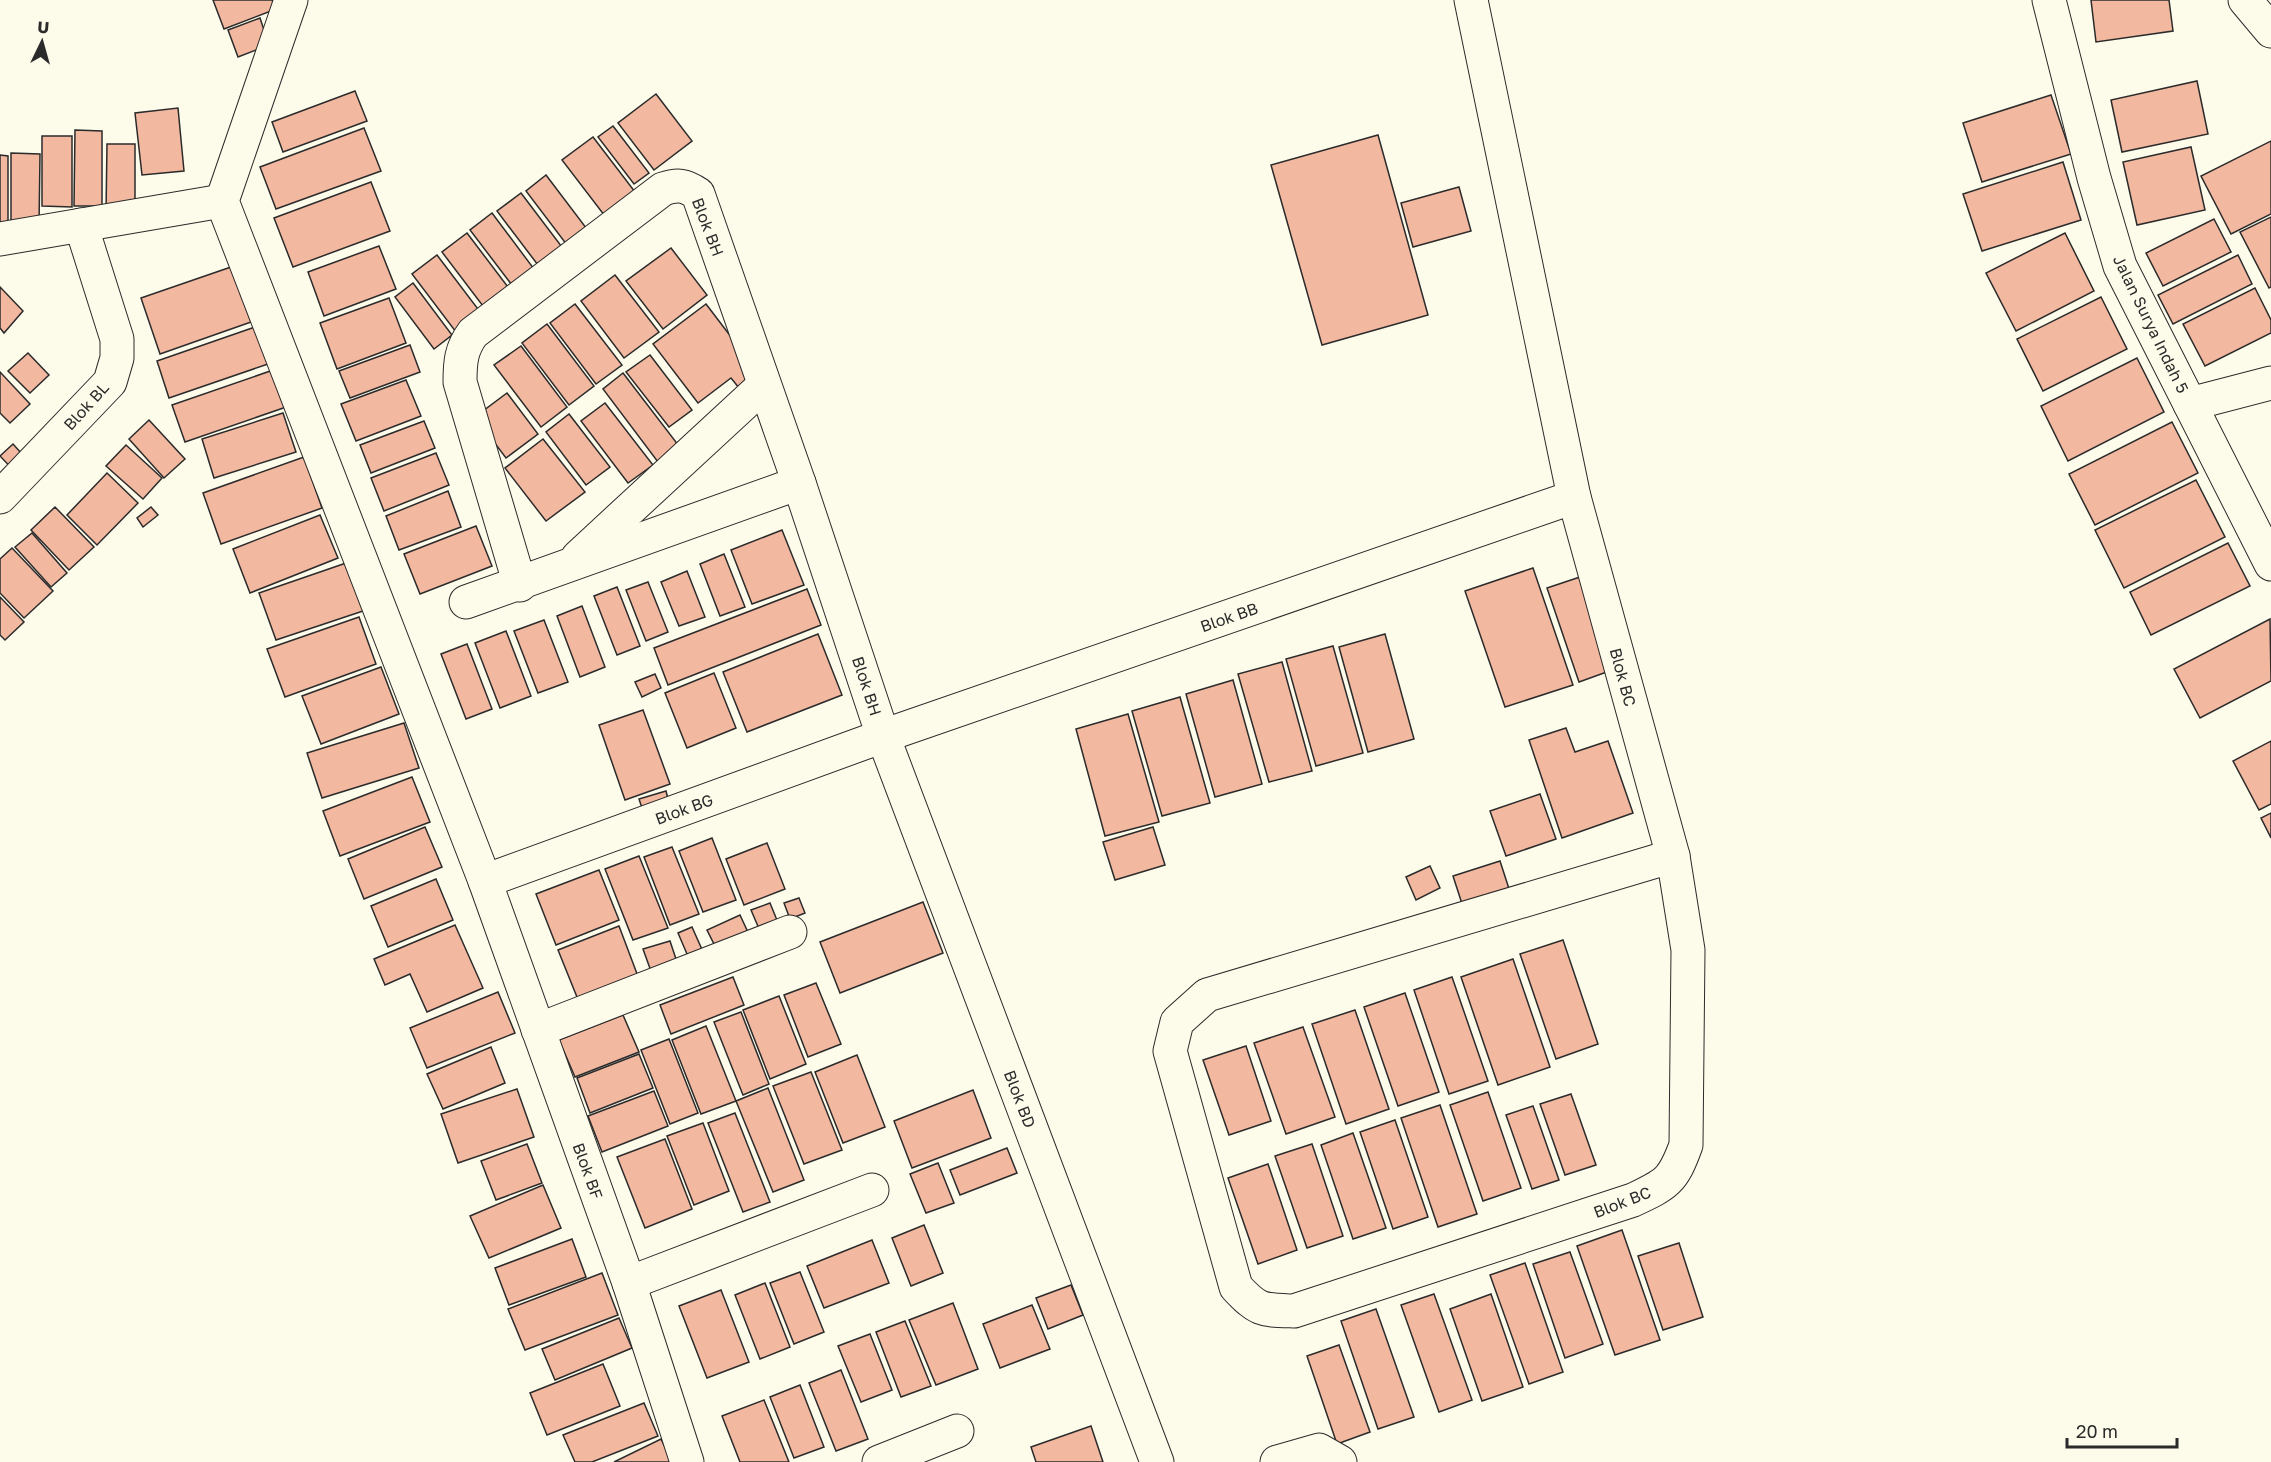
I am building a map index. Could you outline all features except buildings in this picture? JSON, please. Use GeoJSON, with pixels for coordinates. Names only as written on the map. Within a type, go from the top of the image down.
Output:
{"type":"FeatureCollection","features":[{"type":"Feature","properties":{"kind":"street"},"geometry":{"type":"LineString","coordinates":[[0,238],[222,201],[291,0]]}},
{"type":"Feature","properties":{"kind":"street","name":"Blok BC"},"geometry":{"type":"LineString","coordinates":[[1471,0],[1574,498],[1673,856],[1688,950],[1686,1145],[1677,1169],[1664,1186],[1633,1200],[1294,1311],[1270,1310],[1252,1305],[1236,1287],[1170,1051],[1177,1022],[1207,995],[1673,856]]}},
{"type":"Feature","properties":{"kind":"street","name":"Jalan Surya Indah 5"},"geometry":{"type":"LineString","coordinates":[[2049,0],[2094,178],[2120,266],[2271,564]]}},
{"type":"Feature","properties":{"kind":"street"},"geometry":{"type":"LineString","coordinates":[[2245,0],[2271,31]]}},
{"type":"Feature","properties":{"kind":"street","name":"Blok BH"},"geometry":{"type":"LineString","coordinates":[[520,585],[460,382],[460,357],[465,343],[472,333],[663,189],[676,184],[687,186],[698,194],[799,483],[883,736]]}},
{"type":"Feature","properties":{"kind":"street","name":"Blok BF"},"geometry":{"type":"LineString","coordinates":[[222,201],[485,881],[629,1284],[687,1462]]}},
{"type":"Feature","properties":{"kind":"street","name":"Blok BL"},"geometry":{"type":"LineString","coordinates":[[0,497],[110,382],[117,358],[117,339],[81,225]]}},
{"type":"Feature","properties":{"kind":"street"},"geometry":{"type":"LineString","coordinates":[[2190,404],[2271,383]]}},
{"type":"Feature","properties":{"kind":"street"},"geometry":{"type":"LineString","coordinates":[[567,567],[764,385]]}},
{"type":"Feature","properties":{"kind":"street"},"geometry":{"type":"LineString","coordinates":[[465,602],[520,585],[799,483]]}},
{"type":"Feature","properties":{"kind":"street","name":"Blok BB"},"geometry":{"type":"LineString","coordinates":[[883,736],[1574,498]]}},
{"type":"Feature","properties":{"kind":"street","name":"Blok BG"},"geometry":{"type":"LineString","coordinates":[[485,881],[883,736]]}},
{"type":"Feature","properties":{"kind":"street","name":"Blok BD"},"geometry":{"type":"LineString","coordinates":[[883,736],[1156,1462]]}},
{"type":"Feature","properties":{"kind":"street"},"geometry":{"type":"LineString","coordinates":[[538,1030],[790,932]]}},
{"type":"Feature","properties":{"kind":"street"},"geometry":{"type":"LineString","coordinates":[[629,1284],[872,1191]]}},
{"type":"Feature","properties":{"kind":"street"},"geometry":{"type":"LineString","coordinates":[[879,1462],[957,1431]]}},
{"type":"Feature","properties":{"kind":"street"},"geometry":{"type":"LineString","coordinates":[[1285,1460],[1319,1450],[1340,1462]]}}]}
